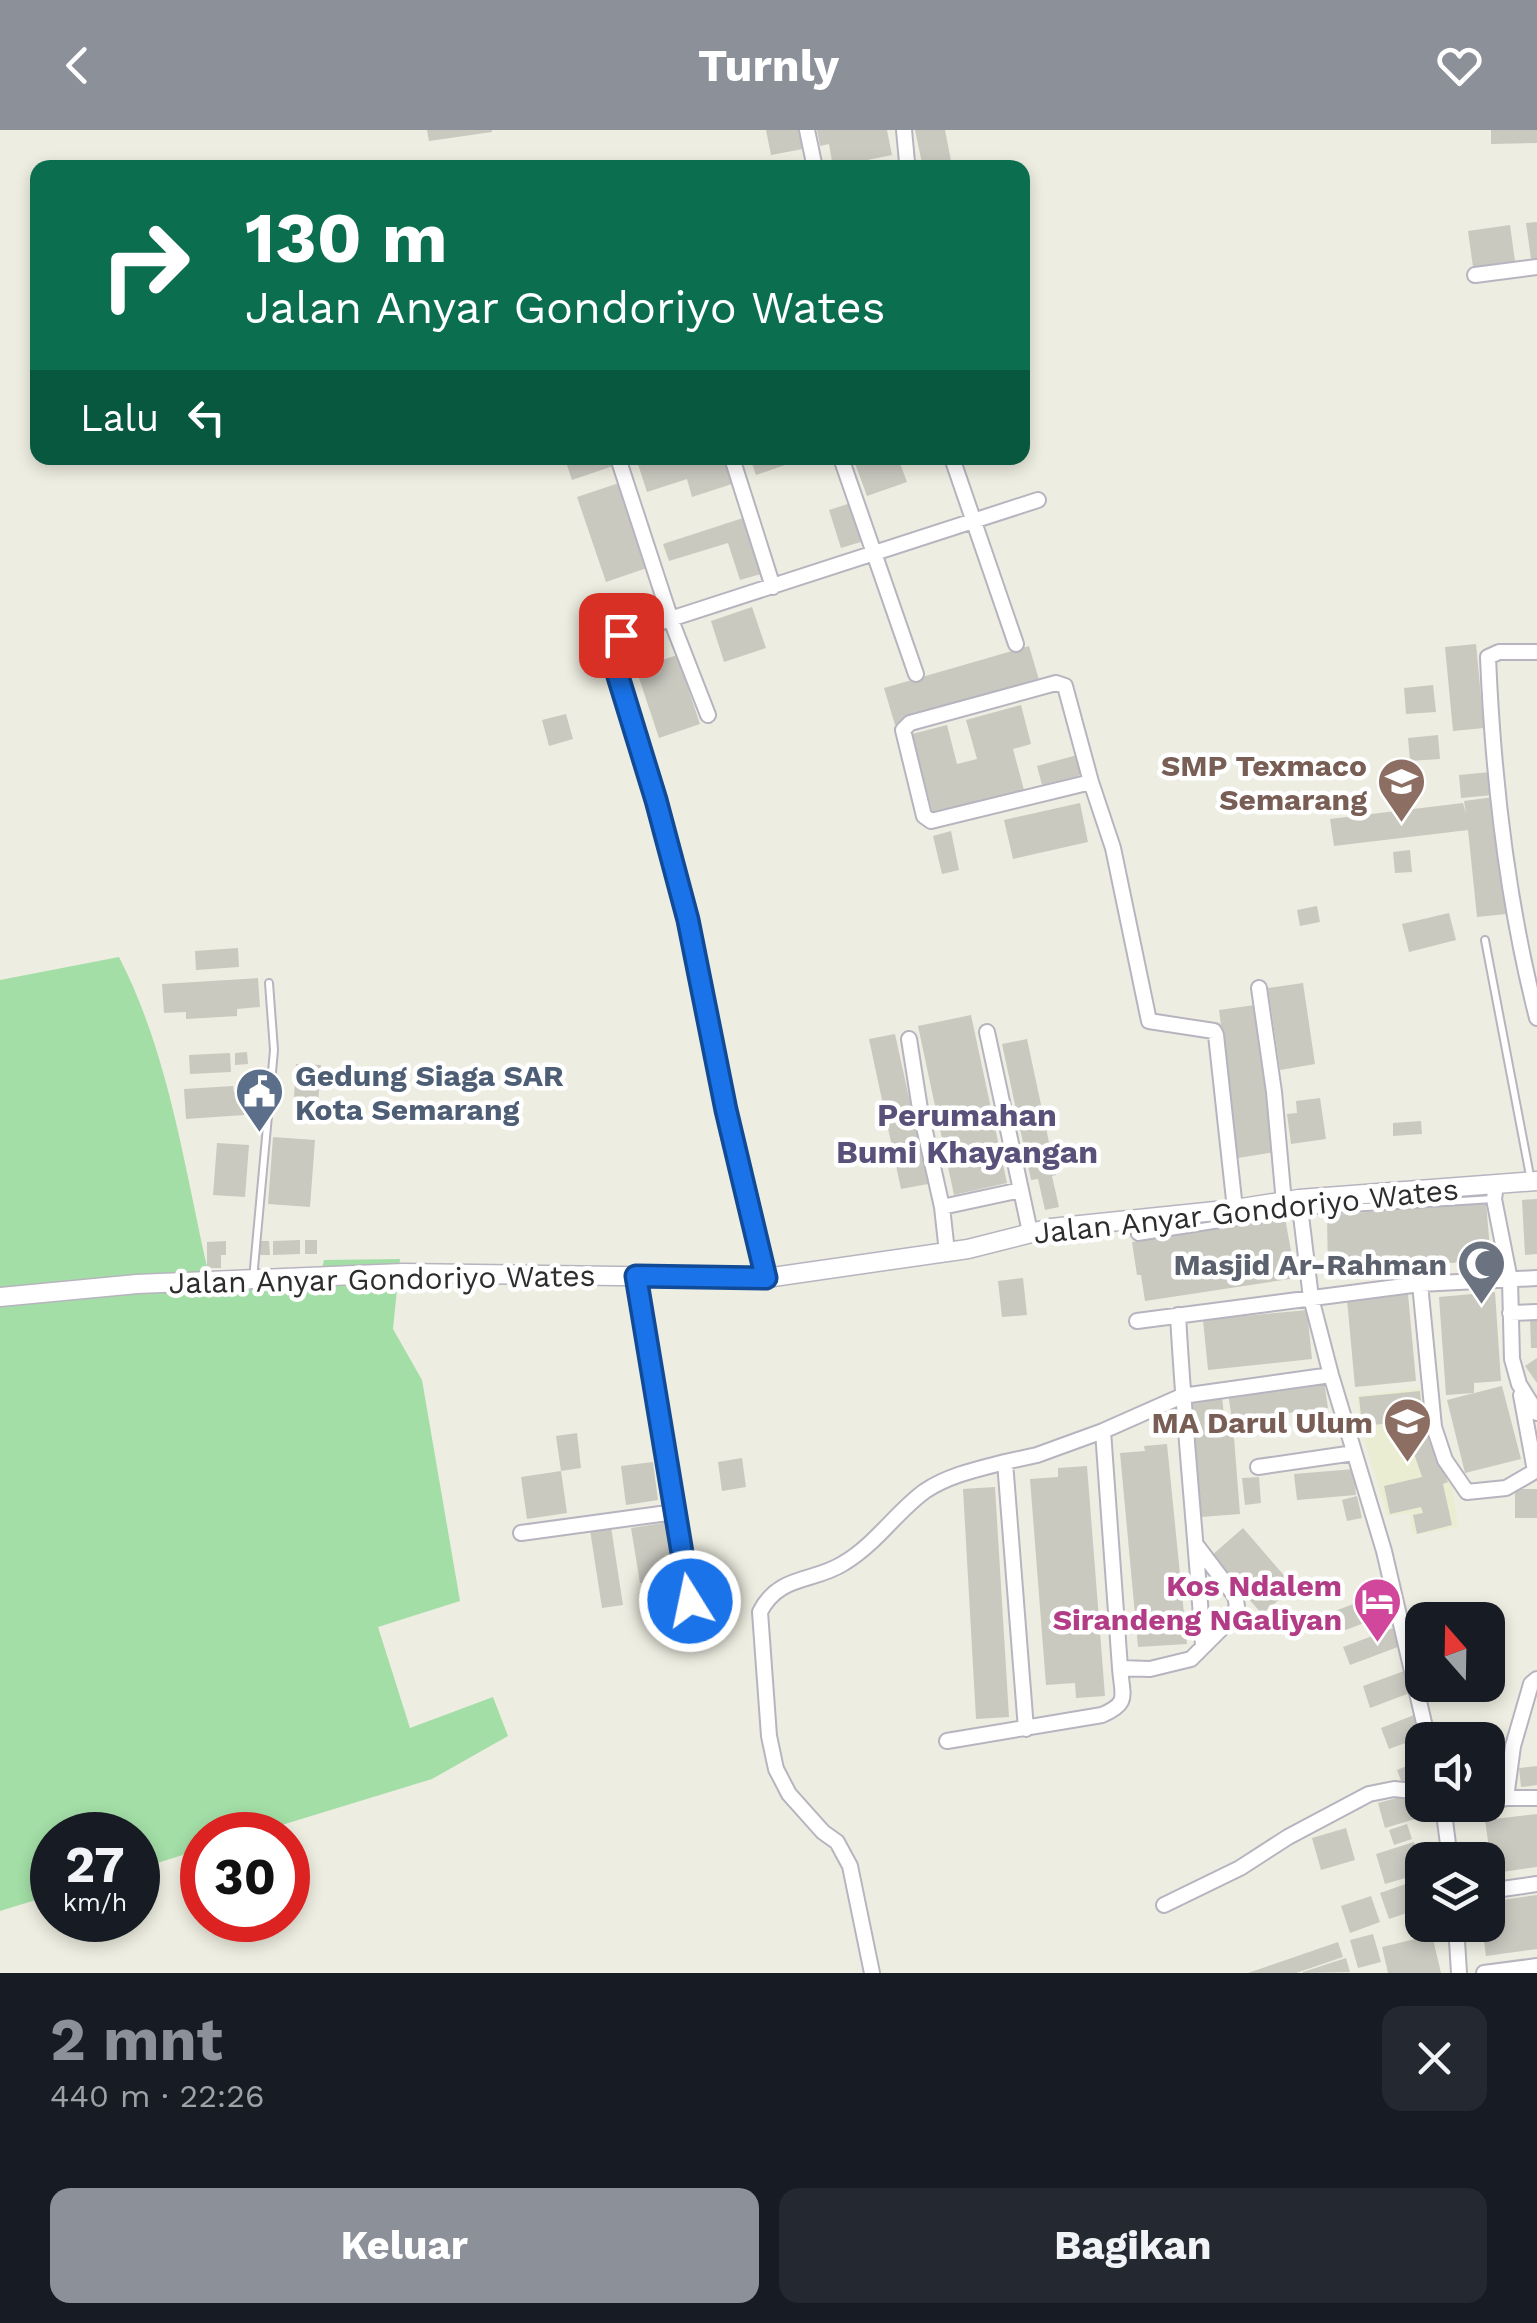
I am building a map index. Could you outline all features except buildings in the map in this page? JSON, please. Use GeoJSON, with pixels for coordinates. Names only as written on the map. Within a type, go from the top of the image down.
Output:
{"type":"FeatureCollection","features":[{"type":"Feature","properties":{"kind":"street"},"geometry":{"type":"LineString","coordinates":[[808,130],[813,160]]}},
{"type":"Feature","properties":{"kind":"street"},"geometry":{"type":"LineString","coordinates":[[904,130],[908,160]]}},
{"type":"Feature","properties":{"kind":"street"},"geometry":{"type":"LineString","coordinates":[[1475,276],[1537,266]]}},
{"type":"Feature","properties":{"kind":"street"},"geometry":{"type":"LineString","coordinates":[[620,465],[708,715]]}},
{"type":"Feature","properties":{"kind":"street"},"geometry":{"type":"LineString","coordinates":[[734,465],[772,587]]}},
{"type":"Feature","properties":{"kind":"street"},"geometry":{"type":"LineString","coordinates":[[842,465],[916,674]]}},
{"type":"Feature","properties":{"kind":"street"},"geometry":{"type":"LineString","coordinates":[[954,465],[1016,644]]}},
{"type":"Feature","properties":{"kind":"street"},"geometry":{"type":"LineString","coordinates":[[766,1278],[726,1110],[688,920],[613,660],[615,642],[621,635],[1038,500]]}},
{"type":"Feature","properties":{"kind":"street"},"geometry":{"type":"LineString","coordinates":[[1537,652],[1488,656],[1510,896],[1537,1018]]}},
{"type":"Feature","properties":{"kind":"street"},"geometry":{"type":"LineString","coordinates":[[1091,782],[930,821],[924,816],[903,730],[910,723],[1060,683],[1065,686],[1113,848],[1149,1021],[1214,1031],[1216,1035],[1236,1208]]}},
{"type":"Feature","properties":{"kind":"street"},"geometry":{"type":"LineString","coordinates":[[1259,988],[1311,1298],[1384,1551],[1424,1722]]}},
{"type":"Feature","properties":{"kind":"street"},"geometry":{"type":"LineString","coordinates":[[988,1032],[1030,1232]]}},
{"type":"Feature","properties":{"kind":"street"},"geometry":{"type":"LineString","coordinates":[[909,1039],[947,1252]]}},
{"type":"Feature","properties":{"kind":"street","name":"Jalan Anyar Gondoriyo Wates"},"geometry":{"type":"LineString","coordinates":[[0,1297],[137,1284],[403,1273],[766,1278],[968,1249],[1030,1232],[1236,1208],[1495,1192],[1534,1182]]}},
{"type":"Feature","properties":{"kind":"street"},"geometry":{"type":"LineString","coordinates":[[942,1207],[1022,1190]]}},
{"type":"Feature","properties":{"kind":"street"},"geometry":{"type":"LineString","coordinates":[[1420,1284],[1434,1428],[1445,1460],[1467,1492],[1506,1488],[1536,1470],[1512,1359],[1510,1280],[1495,1192]]}},
{"type":"Feature","properties":{"kind":"street"},"geometry":{"type":"LineString","coordinates":[[636,1276],[690,1601]]}},
{"type":"Feature","properties":{"kind":"street"},"geometry":{"type":"LineString","coordinates":[[1138,1321],[1420,1284],[1537,1278]]}},
{"type":"Feature","properties":{"kind":"street"},"geometry":{"type":"LineString","coordinates":[[1510,1313],[1537,1312]]}},
{"type":"Feature","properties":{"kind":"street"},"geometry":{"type":"LineString","coordinates":[[1178,1315],[1204,1646]]}},
{"type":"Feature","properties":{"kind":"street"},"geometry":{"type":"LineString","coordinates":[[872,1973],[850,1866],[837,1842],[823,1832],[790,1794],[776,1769],[769,1736],[760,1612],[768,1597],[780,1588],[842,1565],[928,1489],[959,1474],[1037,1455],[1102,1432],[1182,1396],[1331,1375]]}},
{"type":"Feature","properties":{"kind":"street"},"geometry":{"type":"LineString","coordinates":[[1519,1384],[1537,1413]]}},
{"type":"Feature","properties":{"kind":"street"},"geometry":{"type":"LineString","coordinates":[[947,1740],[1092,1718],[1118,1708],[1122,1701],[1102,1432]]}},
{"type":"Feature","properties":{"kind":"street"},"geometry":{"type":"LineString","coordinates":[[1258,1466],[1354,1453]]}},
{"type":"Feature","properties":{"kind":"street"},"geometry":{"type":"LineString","coordinates":[[1005,1462],[1026,1728]]}},
{"type":"Feature","properties":{"kind":"street"},"geometry":{"type":"LineString","coordinates":[[521,1533],[675,1512]]}},
{"type":"Feature","properties":{"kind":"street"},"geometry":{"type":"LineString","coordinates":[[1120,1668],[1150,1668],[1191,1659],[1231,1619],[1237,1606],[1235,1596],[1197,1546]]}},
{"type":"Feature","properties":{"kind":"street"},"geometry":{"type":"LineString","coordinates":[[1537,1679],[1531,1684],[1514,1746],[1506,1798],[1537,1798]]}},
{"type":"Feature","properties":{"kind":"street"},"geometry":{"type":"LineString","coordinates":[[1164,1905],[1240,1868],[1288,1837],[1369,1794],[1405,1790]]}},
{"type":"Feature","properties":{"kind":"street"},"geometry":{"type":"LineString","coordinates":[[1505,1889],[1537,1884]]}},
{"type":"Feature","properties":{"kind":"street"},"geometry":{"type":"LineString","coordinates":[[1457,1942],[1459,1973]]}},
{"type":"Feature","properties":{"kind":"street"},"geometry":{"type":"LineString","coordinates":[[1484,1973],[1537,1966]]}},
{"type":"Feature","properties":{"kind":"lane"},"geometry":{"type":"LineString","coordinates":[[1485,940],[1534,1182]]}},
{"type":"Feature","properties":{"kind":"lane"},"geometry":{"type":"LineString","coordinates":[[253,1280],[274,1050],[270,982]]}},
{"type":"Feature","properties":{"kind":"lane"},"geometry":{"type":"LineString","coordinates":[[1134,1220],[1134,1235],[1138,1237],[1295,1204]]}},
{"type":"Feature","properties":{"kind":"shaded area","name":"MA Darul Ulum"},"geometry":{"type":"Polygon","coordinates":[[[1423,1388],[1436,1445],[1452,1482],[1458,1527],[1413,1535],[1409,1513],[1388,1516],[1361,1428],[1357,1396],[1423,1388]]]}},
{"type":"Feature","properties":{"kind":"green space"},"geometry":{"type":"Polygon","coordinates":[[[119,957],[163,1071],[208,1271],[321,1272],[324,1260],[400,1259],[393,1329],[422,1380],[460,1601],[378,1627],[410,1728],[493,1697],[508,1736],[432,1779],[310,1816],[310,1812],[180,1812],[180,1856],[160,1862],[160,1812],[30,1812],[30,1902],[0,1911],[0,980],[119,957]]]}},
{"type":"Feature","properties":{"kind":"place","name":"SMP Texmaco Semarang"},"geometry":{"type":"Point","coordinates":[1402,824]}},
{"type":"Feature","properties":{"kind":"place","name":"Gedung Siaga SAR Kota Semarang"},"geometry":{"type":"Point","coordinates":[260,1134]}},
{"type":"Feature","properties":{"kind":"place","name":"Masjid Ar-Rahman"},"geometry":{"type":"Point","coordinates":[1482,1306]}},
{"type":"Feature","properties":{"kind":"place","name":"MA Darul Ulum"},"geometry":{"type":"Point","coordinates":[1408,1464]}},
{"type":"Feature","properties":{"kind":"place","name":"Kos Ndalem Sirandeng NGaliyan"},"geometry":{"type":"Point","coordinates":[1377,1644]}},
{"type":"Feature","properties":{"kind":"district","name":"Perumahan Bumi Khayangan"},"geometry":{"type":"Point","coordinates":[967,1134]}},
{"type":"Feature","properties":{"kind":"route"},"geometry":{"type":"LineString","coordinates":[[621,635],[615,642],[613,660],[688,920],[726,1110],[766,1278],[636,1276],[690,1601]]}}]}
